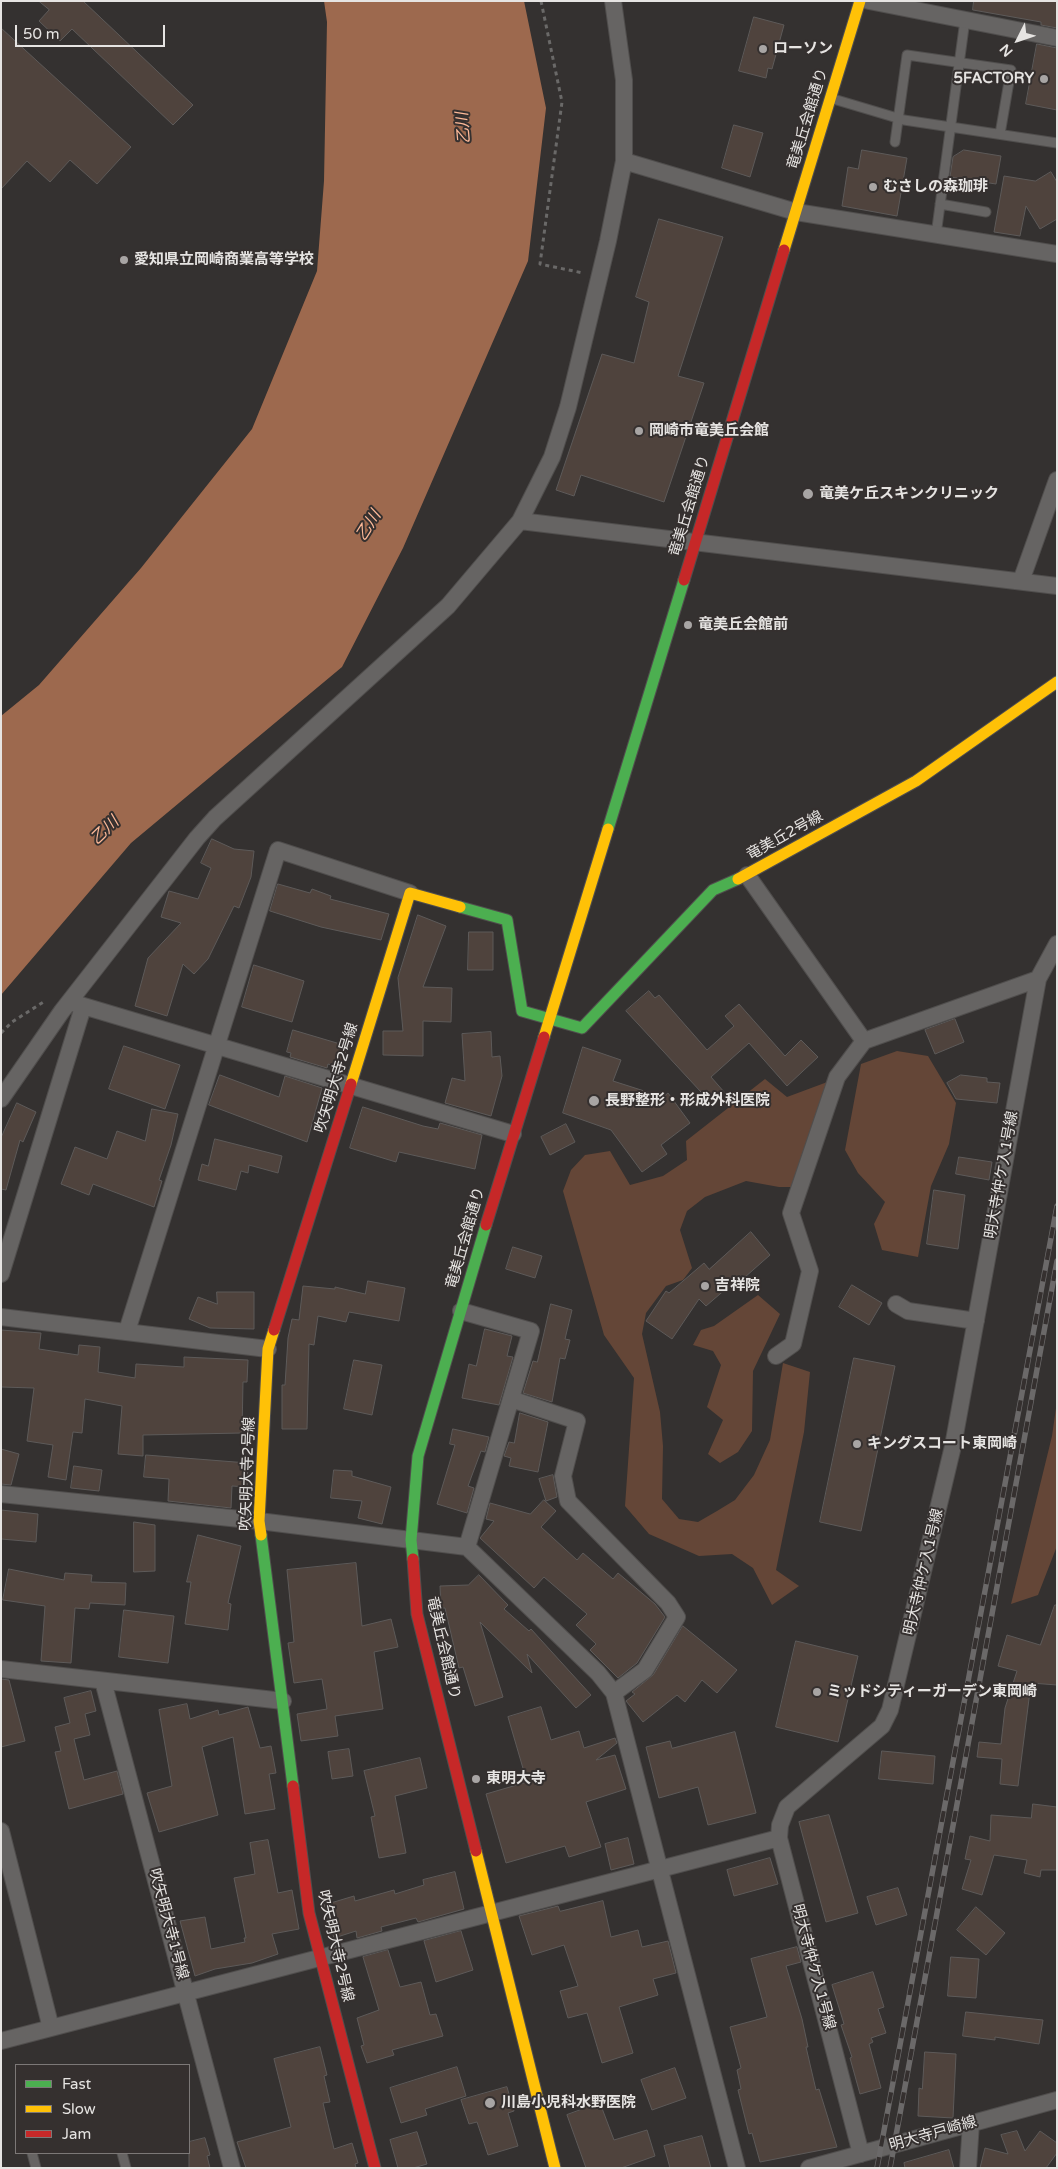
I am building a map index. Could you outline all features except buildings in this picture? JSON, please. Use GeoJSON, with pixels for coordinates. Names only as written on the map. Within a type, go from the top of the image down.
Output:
{"type":"FeatureCollection","features":[{"type":"Feature","properties":{"kind":"street"},"geometry":{"type":"LineString","coordinates":[[1,1099],[77,1004],[148,898],[203,831],[448,606],[520,521],[552,457],[568,407],[598,276],[608,241],[624,161],[624,80],[613,1]]}},
{"type":"Feature","properties":{"kind":"street","name":"竜美丘会館通り"},"geometry":{"type":"LineString","coordinates":[[555,2168],[493,1912],[417,1614],[411,1540],[418,1456],[512,1134],[550,1020],[860,1]]}},
{"type":"Feature","properties":{"kind":"street"},"geometry":{"type":"LineString","coordinates":[[869,1],[1057,38]]}},
{"type":"Feature","properties":{"kind":"street"},"geometry":{"type":"LineString","coordinates":[[624,161],[796,212],[1057,254]]}},
{"type":"Feature","properties":{"kind":"street"},"geometry":{"type":"LineString","coordinates":[[1021,581],[1057,480]]}},
{"type":"Feature","properties":{"kind":"street"},"geometry":{"type":"LineString","coordinates":[[520,521],[1057,586]]}},
{"type":"Feature","properties":{"kind":"street","name":"竜美丘2号線"},"geometry":{"type":"LineString","coordinates":[[550,1020],[582,1028],[713,890],[747,875],[916,781],[1057,682]]}},
{"type":"Feature","properties":{"kind":"street"},"geometry":{"type":"LineString","coordinates":[[127,1331],[278,850],[410,893],[507,920],[522,1012],[550,1020]]}},
{"type":"Feature","properties":{"kind":"street"},"geometry":{"type":"LineString","coordinates":[[747,875],[864,1041]]}},
{"type":"Feature","properties":{"kind":"street","name":"吹矢明大寺2号線"},"geometry":{"type":"LineString","coordinates":[[375,2168],[309,1914],[259,1521],[268,1349],[410,893]]}},
{"type":"Feature","properties":{"kind":"street","name":"明大寺仲ケ入1号線"},"geometry":{"type":"LineString","coordinates":[[861,2154],[780,1838],[780,1825],[788,1807],[882,1726],[890,1710],[953,1446],[1038,979],[1057,944]]}},
{"type":"Feature","properties":{"kind":"street"},"geometry":{"type":"LineString","coordinates":[[776,1356],[793,1344],[810,1271],[791,1213],[838,1076],[864,1041],[1038,979]]}},
{"type":"Feature","properties":{"kind":"street"},"geometry":{"type":"LineString","coordinates":[[77,1004],[512,1134]]}},
{"type":"Feature","properties":{"kind":"street"},"geometry":{"type":"LineString","coordinates":[[1,1274],[77,1004]]}},
{"type":"Feature","properties":{"kind":"street"},"geometry":{"type":"LineString","coordinates":[[896,1304],[908,1311],[976,1321]]}},
{"type":"Feature","properties":{"kind":"street"},"geometry":{"type":"LineString","coordinates":[[461,1311],[531,1331],[467,1547]]}},
{"type":"Feature","properties":{"kind":"street"},"geometry":{"type":"LineString","coordinates":[[1,1317],[268,1349]]}},
{"type":"Feature","properties":{"kind":"street"},"geometry":{"type":"LineString","coordinates":[[511,1399],[577,1421],[563,1476],[568,1501],[668,1603],[677,1617],[645,1670],[614,1694]]}},
{"type":"Feature","properties":{"kind":"street"},"geometry":{"type":"LineString","coordinates":[[1,1494],[259,1521],[467,1547],[598,1673],[614,1694],[737,2168]]}},
{"type":"Feature","properties":{"kind":"street"},"geometry":{"type":"LineString","coordinates":[[1,1669],[282,1701]]}},
{"type":"Feature","properties":{"kind":"street","name":"吹矢明大寺1号線"},"geometry":{"type":"LineString","coordinates":[[103,1681],[232,2168]]}},
{"type":"Feature","properties":{"kind":"street"},"geometry":{"type":"LineString","coordinates":[[1,1831],[51,2028]]}},
{"type":"Feature","properties":{"kind":"street"},"geometry":{"type":"LineString","coordinates":[[1,2041],[321,1956],[780,1838]]}},
{"type":"Feature","properties":{"kind":"street","name":"明大寺戸崎線"},"geometry":{"type":"LineString","coordinates":[[809,2168],[1057,2100]]}},
{"type":"Feature","properties":{"kind":"street"},"geometry":{"type":"LineString","coordinates":[[968,2168],[971,2123]]}},
{"type":"Feature","properties":{"kind":"lane"},"geometry":{"type":"LineString","coordinates":[[936,234],[965,20]]}},
{"type":"Feature","properties":{"kind":"lane"},"geometry":{"type":"LineString","coordinates":[[896,142],[907,55],[1011,70],[1000,134]]}},
{"type":"Feature","properties":{"kind":"lane"},"geometry":{"type":"LineString","coordinates":[[830,98],[899,119],[1057,143]]}},
{"type":"Feature","properties":{"kind":"lane"},"geometry":{"type":"LineString","coordinates":[[940,204],[986,212]]}},
{"type":"Feature","properties":{"kind":"lane"},"geometry":{"type":"LineString","coordinates":[[32,2154],[36,2168]]}},
{"type":"Feature","properties":{"kind":"lane"},"geometry":{"type":"LineString","coordinates":[[122,2154],[126,2168]]}},
{"type":"Feature","properties":{"kind":"path"},"geometry":{"type":"LineString","coordinates":[[541,1],[562,102],[540,264],[598,276]]}},
{"type":"Feature","properties":{"kind":"shaded area"},"geometry":{"type":"Polygon","coordinates":[[[897,1051],[928,1056],[956,1103],[949,1144],[931,1186],[918,1257],[882,1250],[874,1224],[885,1202],[858,1173],[845,1150],[861,1064],[897,1051]]]}},
{"type":"Feature","properties":{"kind":"shaded area"},"geometry":{"type":"Polygon","coordinates":[[[765,1079],[787,1097],[830,1081],[800,1187],[779,1187],[746,1181],[705,1197],[687,1211],[680,1230],[692,1268],[683,1280],[666,1286],[646,1313],[642,1334],[660,1412],[663,1446],[662,1499],[679,1519],[698,1522],[735,1500],[754,1475],[770,1440],[783,1363],[810,1372],[804,1432],[776,1570],[799,1586],[772,1605],[753,1568],[732,1554],[699,1556],[649,1534],[625,1506],[634,1378],[604,1335],[563,1191],[571,1170],[585,1155],[610,1151],[630,1185],[663,1176],[687,1160],[686,1141],[765,1079]]]}},
{"type":"Feature","properties":{"kind":"shaded area"},"geometry":{"type":"Polygon","coordinates":[[[758,1295],[780,1314],[753,1371],[752,1431],[738,1452],[720,1463],[708,1454],[723,1420],[707,1407],[721,1365],[713,1351],[693,1345],[701,1330],[714,1326],[758,1295]]]}},
{"type":"Feature","properties":{"kind":"shaded area"},"geometry":{"type":"Polygon","coordinates":[[[1057,1401],[1057,1546],[1038,1595],[1011,1604],[1052,1436],[1057,1401]]]}},
{"type":"Feature","properties":{"kind":"water","name":"乙川"},"geometry":{"type":"Polygon","coordinates":[[[324,1],[524,1],[546,108],[528,261],[403,548],[342,667],[131,843],[1,995],[1,716],[39,685],[141,568],[252,429],[317,271],[324,181],[327,22],[324,1]]]}},
{"type":"Feature","properties":{"kind":"railway"},"geometry":{"type":"LineString","coordinates":[[877,2168],[1057,1206]]}},
{"type":"Feature","properties":{"kind":"railway"},"geometry":{"type":"LineString","coordinates":[[890,2168],[1057,1261]]}},
{"type":"Feature","properties":{"kind":"traffic: fast"},"geometry":{"type":"LineString","coordinates":[[608,829],[684,580]]}},
{"type":"Feature","properties":{"kind":"traffic: fast"},"geometry":{"type":"LineString","coordinates":[[460,907],[507,920],[522,1011],[582,1028],[713,890],[738,879]]}},
{"type":"Feature","properties":{"kind":"traffic: fast"},"geometry":{"type":"LineString","coordinates":[[413,1559],[411,1540],[418,1456],[486,1225]]}},
{"type":"Feature","properties":{"kind":"traffic: fast"},"geometry":{"type":"LineString","coordinates":[[261,1535],[293,1786]]}},
{"type":"Feature","properties":{"kind":"traffic: slow"},"geometry":{"type":"LineString","coordinates":[[784,250],[860,1]]}},
{"type":"Feature","properties":{"kind":"traffic: slow"},"geometry":{"type":"LineString","coordinates":[[738,879],[916,781],[1057,682]]}},
{"type":"Feature","properties":{"kind":"traffic: slow"},"geometry":{"type":"LineString","coordinates":[[544,1037],[608,829]]}},
{"type":"Feature","properties":{"kind":"traffic: slow"},"geometry":{"type":"LineString","coordinates":[[351,1084],[410,893],[460,907]]}},
{"type":"Feature","properties":{"kind":"traffic: slow"},"geometry":{"type":"LineString","coordinates":[[261,1535],[259,1521],[268,1349],[274,1330]]}},
{"type":"Feature","properties":{"kind":"traffic: slow"},"geometry":{"type":"LineString","coordinates":[[476,1851],[555,2168]]}},
{"type":"Feature","properties":{"kind":"traffic: jam"},"geometry":{"type":"LineString","coordinates":[[684,580],[784,250]]}},
{"type":"Feature","properties":{"kind":"traffic: jam"},"geometry":{"type":"LineString","coordinates":[[486,1225],[544,1037]]}},
{"type":"Feature","properties":{"kind":"traffic: jam"},"geometry":{"type":"LineString","coordinates":[[274,1330],[351,1084]]}},
{"type":"Feature","properties":{"kind":"traffic: jam"},"geometry":{"type":"LineString","coordinates":[[413,1559],[417,1614],[476,1851]]}},
{"type":"Feature","properties":{"kind":"traffic: jam"},"geometry":{"type":"LineString","coordinates":[[293,1786],[309,1913],[375,2168]]}},
{"type":"Feature","properties":{"kind":"place","name":"ローソン"},"geometry":{"type":"Point","coordinates":[763,49]}},
{"type":"Feature","properties":{"kind":"place","name":"5FACTORY"},"geometry":{"type":"Point","coordinates":[1044,79]}},
{"type":"Feature","properties":{"kind":"place","name":"むさしの森珈琲"},"geometry":{"type":"Point","coordinates":[873,187]}},
{"type":"Feature","properties":{"kind":"place","name":"愛知県立岡崎商業高等学校"},"geometry":{"type":"Point","coordinates":[124,260]}},
{"type":"Feature","properties":{"kind":"place","name":"岡崎市竜美丘会館"},"geometry":{"type":"Point","coordinates":[639,431]}},
{"type":"Feature","properties":{"kind":"place","name":"竜美ケ丘スキンクリニック"},"geometry":{"type":"Point","coordinates":[808,494]}},
{"type":"Feature","properties":{"kind":"place","name":"竜美丘会館前"},"geometry":{"type":"Point","coordinates":[688,625]}},
{"type":"Feature","properties":{"kind":"place","name":"長野整形・形成外科医院"},"geometry":{"type":"Point","coordinates":[594,1101]}},
{"type":"Feature","properties":{"kind":"place","name":"吉祥院"},"geometry":{"type":"Point","coordinates":[705,1286]}},
{"type":"Feature","properties":{"kind":"place","name":"キングスコート東岡崎"},"geometry":{"type":"Point","coordinates":[857,1444]}},
{"type":"Feature","properties":{"kind":"place","name":"ミッドシティーガーデン東岡崎"},"geometry":{"type":"Point","coordinates":[817,1692]}},
{"type":"Feature","properties":{"kind":"place","name":"東明大寺"},"geometry":{"type":"Point","coordinates":[476,1779]}},
{"type":"Feature","properties":{"kind":"place","name":"川島小児科水野医院"},"geometry":{"type":"Point","coordinates":[490,2103]}}]}
